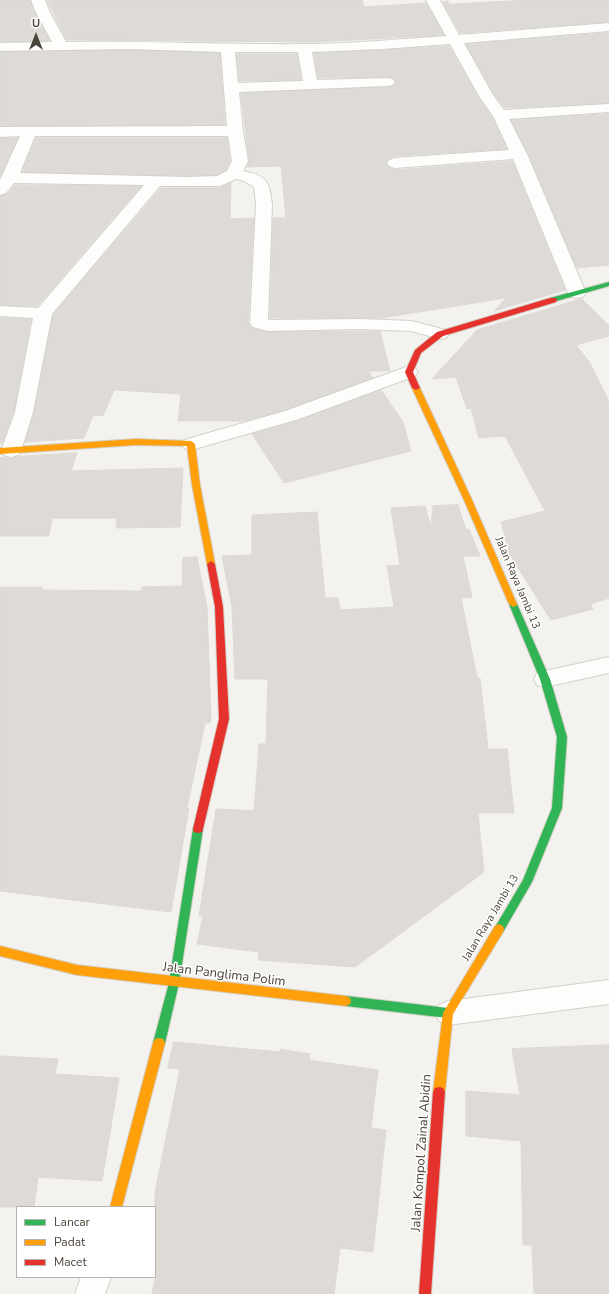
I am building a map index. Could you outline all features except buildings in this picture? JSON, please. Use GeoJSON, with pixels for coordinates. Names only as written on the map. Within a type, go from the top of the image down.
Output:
{"type":"FeatureCollection","features":[{"type":"Feature","properties":{"kind":"street"},"geometry":{"type":"LineString","coordinates":[[38,0],[43,15],[50,24],[61,46]]}},
{"type":"Feature","properties":{"kind":"street"},"geometry":{"type":"LineString","coordinates":[[433,0],[486,96],[500,115],[519,154],[577,292]]}},
{"type":"Feature","properties":{"kind":"street"},"geometry":{"type":"LineString","coordinates":[[0,47],[130,45],[228,48],[304,48],[382,45],[609,27]]}},
{"type":"Feature","properties":{"kind":"street"},"geometry":{"type":"LineString","coordinates":[[228,48],[235,131],[240,161],[234,174]]}},
{"type":"Feature","properties":{"kind":"street"},"geometry":{"type":"LineString","coordinates":[[304,48],[311,86]]}},
{"type":"Feature","properties":{"kind":"street"},"geometry":{"type":"LineString","coordinates":[[232,88],[388,82]]}},
{"type":"Feature","properties":{"kind":"street"},"geometry":{"type":"LineString","coordinates":[[500,115],[609,108]]}},
{"type":"Feature","properties":{"kind":"street"},"geometry":{"type":"LineString","coordinates":[[0,132],[235,131]]}},
{"type":"Feature","properties":{"kind":"street"},"geometry":{"type":"LineString","coordinates":[[29,133],[5,184],[220,181],[234,174],[249,177],[262,184],[264,204],[259,323],[268,326],[360,324],[412,326],[440,334]]}},
{"type":"Feature","properties":{"kind":"street"},"geometry":{"type":"LineString","coordinates":[[394,163],[519,154]]}},
{"type":"Feature","properties":{"kind":"street"},"geometry":{"type":"LineString","coordinates":[[156,181],[43,313],[24,412],[5,451],[136,442],[190,444],[292,415],[371,384],[409,372],[418,352],[440,334],[577,292],[609,284]]}},
{"type":"Feature","properties":{"kind":"street"},"geometry":{"type":"LineString","coordinates":[[0,311],[43,313]]}},
{"type":"Feature","properties":{"kind":"street","name":"Jalan Raya Jambi 13"},"geometry":{"type":"LineString","coordinates":[[409,372],[468,500],[545,679],[562,737],[557,808],[527,882],[448,1014]]}},
{"type":"Feature","properties":{"kind":"street"},"geometry":{"type":"LineString","coordinates":[[116,1206],[174,983],[200,818],[224,719],[219,607],[196,485],[190,444]]}},
{"type":"Feature","properties":{"kind":"street"},"geometry":{"type":"LineString","coordinates":[[545,679],[609,665]]}},
{"type":"Feature","properties":{"kind":"street","name":"Jalan Panglima Polim"},"geometry":{"type":"LineString","coordinates":[[0,951],[77,970],[174,983],[448,1014]]}},
{"type":"Feature","properties":{"kind":"street"},"geometry":{"type":"LineString","coordinates":[[448,1014],[609,992]]}},
{"type":"Feature","properties":{"kind":"street","name":"Jalan Kompol Zainal Abidin"},"geometry":{"type":"LineString","coordinates":[[425,1294],[437,1110],[448,1014]]}},
{"type":"Feature","properties":{"kind":"street"},"geometry":{"type":"LineString","coordinates":[[90,1294],[96,1278]]}},
{"type":"Feature","properties":{"kind":"traffic: fast"},"geometry":{"type":"LineString","coordinates":[[553,300],[609,284]]}},
{"type":"Feature","properties":{"kind":"traffic: fast"},"geometry":{"type":"LineString","coordinates":[[499,929],[527,882],[557,808],[562,737],[545,679],[513,604]]}},
{"type":"Feature","properties":{"kind":"traffic: fast"},"geometry":{"type":"LineString","coordinates":[[159,1043],[174,983],[198,829]]}},
{"type":"Feature","properties":{"kind":"traffic: fast"},"geometry":{"type":"LineString","coordinates":[[346,1001],[448,1013]]}},
{"type":"Feature","properties":{"kind":"traffic: slow"},"geometry":{"type":"LineString","coordinates":[[416,388],[468,500],[513,604]]}},
{"type":"Feature","properties":{"kind":"traffic: slow"},"geometry":{"type":"LineString","coordinates":[[0,451],[136,442],[191,444],[196,485],[211,564]]}},
{"type":"Feature","properties":{"kind":"traffic: slow"},"geometry":{"type":"LineString","coordinates":[[439,1092],[448,1013],[499,929]]}},
{"type":"Feature","properties":{"kind":"traffic: slow"},"geometry":{"type":"LineString","coordinates":[[0,951],[77,970],[346,1001]]}},
{"type":"Feature","properties":{"kind":"traffic: slow"},"geometry":{"type":"LineString","coordinates":[[116,1206],[159,1043]]}},
{"type":"Feature","properties":{"kind":"traffic: jam"},"geometry":{"type":"LineString","coordinates":[[416,388],[409,372],[418,352],[440,334],[553,300]]}},
{"type":"Feature","properties":{"kind":"traffic: jam"},"geometry":{"type":"LineString","coordinates":[[198,829],[224,719],[219,607],[211,564]]}},
{"type":"Feature","properties":{"kind":"traffic: jam"},"geometry":{"type":"LineString","coordinates":[[425,1294],[439,1092]]}}]}
